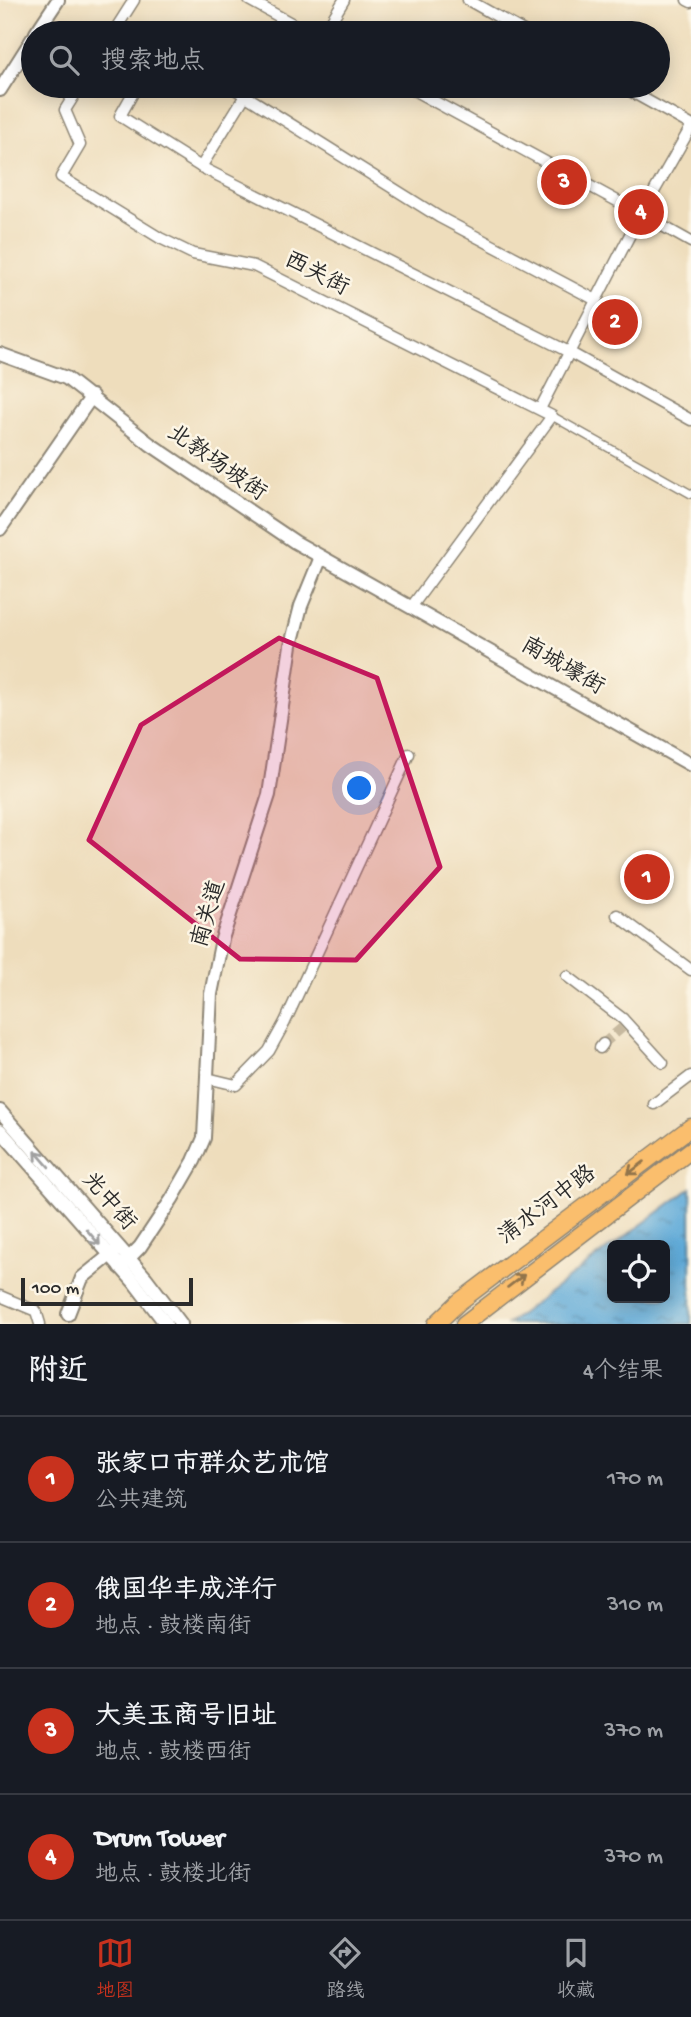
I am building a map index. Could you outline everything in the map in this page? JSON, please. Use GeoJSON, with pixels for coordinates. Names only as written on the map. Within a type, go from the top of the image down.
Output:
{"type":"FeatureCollection","features":[{"type":"Feature","properties":{"kind":"main road","name":"清水河中路"},"geometry":{"type":"LineString","coordinates":[[436,1324],[469,1294],[691,1127]]}},
{"type":"Feature","properties":{"kind":"main road","name":"清水河中路"},"geometry":{"type":"LineString","coordinates":[[464,1324],[691,1150]]}},
{"type":"Feature","properties":{"kind":"street"},"geometry":{"type":"LineString","coordinates":[[44,21],[58,0]]}},
{"type":"Feature","properties":{"kind":"street"},"geometry":{"type":"LineString","coordinates":[[121,21],[134,0]]}},
{"type":"Feature","properties":{"kind":"street"},"geometry":{"type":"LineString","coordinates":[[249,0],[286,21]]}},
{"type":"Feature","properties":{"kind":"street"},"geometry":{"type":"LineString","coordinates":[[331,21],[344,0]]}},
{"type":"Feature","properties":{"kind":"street"},"geometry":{"type":"LineString","coordinates":[[468,0],[506,21]]}},
{"type":"Feature","properties":{"kind":"street"},"geometry":{"type":"LineString","coordinates":[[0,90],[21,57]]}},
{"type":"Feature","properties":{"kind":"street","name":"西关街"},"geometry":{"type":"LineString","coordinates":[[72,98],[65,110],[80,145],[61,177],[160,238],[193,254],[254,265],[552,416]]}},
{"type":"Feature","properties":{"kind":"street"},"geometry":{"type":"LineString","coordinates":[[130,98],[120,116],[201,167],[569,352],[691,420]]}},
{"type":"Feature","properties":{"kind":"street"},"geometry":{"type":"LineString","coordinates":[[201,167],[244,98]]}},
{"type":"Feature","properties":{"kind":"street"},"geometry":{"type":"LineString","coordinates":[[248,98],[439,217],[596,300]]}},
{"type":"Feature","properties":{"kind":"street"},"geometry":{"type":"LineString","coordinates":[[428,98],[630,208]]}},
{"type":"Feature","properties":{"kind":"street"},"geometry":{"type":"LineString","coordinates":[[642,98],[691,126],[647,204]]}},
{"type":"Feature","properties":{"kind":"street"},"geometry":{"type":"LineString","coordinates":[[650,219],[691,242]]}},
{"type":"Feature","properties":{"kind":"street"},"geometry":{"type":"LineString","coordinates":[[540,409],[638,221]]}},
{"type":"Feature","properties":{"kind":"street","name":"北教场坡街"},"geometry":{"type":"LineString","coordinates":[[0,355],[66,378],[150,444],[260,521],[412,606]]}},
{"type":"Feature","properties":{"kind":"street"},"geometry":{"type":"LineString","coordinates":[[0,528],[92,396]]}},
{"type":"Feature","properties":{"kind":"street"},"geometry":{"type":"LineString","coordinates":[[412,606],[552,416],[691,494]]}},
{"type":"Feature","properties":{"kind":"street","name":"南关道"},"geometry":{"type":"LineString","coordinates":[[125,1263],[140,1247],[194,1161],[204,1138],[211,994],[222,939],[269,795],[291,645],[301,606],[321,556]]}},
{"type":"Feature","properties":{"kind":"street","name":"南城壕街"},"geometry":{"type":"LineString","coordinates":[[412,606],[691,765]]}},
{"type":"Feature","properties":{"kind":"street"},"geometry":{"type":"LineString","coordinates":[[207,1078],[236,1085],[269,1051],[332,925],[409,754]]}},
{"type":"Feature","properties":{"kind":"street"},"geometry":{"type":"LineString","coordinates":[[617,915],[691,971]]}},
{"type":"Feature","properties":{"kind":"street"},"geometry":{"type":"LineString","coordinates":[[568,976],[625,1025],[663,1063]]}},
{"type":"Feature","properties":{"kind":"street"},"geometry":{"type":"LineString","coordinates":[[653,1104],[691,1076]]}},
{"type":"Feature","properties":{"kind":"street","name":"光中街"},"geometry":{"type":"LineString","coordinates":[[0,1111],[114,1251]]}},
{"type":"Feature","properties":{"kind":"street","name":"光中街"},"geometry":{"type":"LineString","coordinates":[[0,1130],[181,1324]]}},
{"type":"Feature","properties":{"kind":"street"},"geometry":{"type":"LineString","coordinates":[[68,1314],[82,1278],[114,1251]]}},
{"type":"Feature","properties":{"kind":"street","name":"光中街"},"geometry":{"type":"LineString","coordinates":[[125,1263],[166,1324]]}},
{"type":"Feature","properties":{"kind":"street"},"geometry":{"type":"LineString","coordinates":[[0,1296],[36,1311],[40,1324]]}},
{"type":"Feature","properties":{"kind":"highlighted area"},"geometry":{"type":"Polygon","coordinates":[[[279,638],[377,678],[440,867],[356,960],[240,959],[89,840],[141,725],[279,638]]]}},
{"type":"Feature","properties":{"kind":"water"},"geometry":{"type":"Polygon","coordinates":[[[691,1188],[691,1324],[507,1324],[607,1250],[607,1303],[670,1303],[670,1240],[621,1240],[691,1188]]]}},
{"type":"Feature","properties":{"kind":"tunnel"},"geometry":{"type":"LineString","coordinates":[[630,208],[650,219]]}},
{"type":"Feature","properties":{"kind":"tunnel"},"geometry":{"type":"LineString","coordinates":[[603,1044],[623,1027]]}},
{"type":"Feature","properties":{"kind":"place","name":"大美玉商号旧址"},"geometry":{"type":"Point","coordinates":[564,182]}},
{"type":"Feature","properties":{"kind":"place","name":"Drum Tower"},"geometry":{"type":"Point","coordinates":[641,212]}},
{"type":"Feature","properties":{"kind":"place","name":"俄国华丰成洋行"},"geometry":{"type":"Point","coordinates":[615,322]}},
{"type":"Feature","properties":{"kind":"place","name":"张家口市群众艺术馆"},"geometry":{"type":"Point","coordinates":[647,877]}}]}
